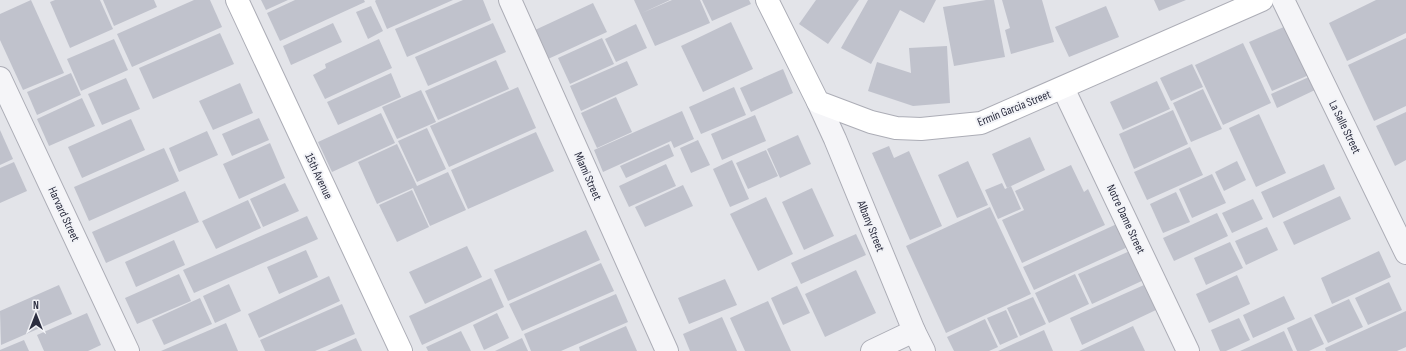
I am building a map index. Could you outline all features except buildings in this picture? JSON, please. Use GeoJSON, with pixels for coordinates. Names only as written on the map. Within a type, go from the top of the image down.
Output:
{"type":"FeatureCollection","features":[{"type":"Feature","properties":{"kind":"street","name":"15th Avenue"},"geometry":{"type":"LineString","coordinates":[[237,0],[402,351]]}},
{"type":"Feature","properties":{"kind":"street","name":"Miami Street"},"geometry":{"type":"LineString","coordinates":[[510,0],[667,351]]}},
{"type":"Feature","properties":{"kind":"street"},"geometry":{"type":"LineString","coordinates":[[768,0],[818,102]]}},
{"type":"Feature","properties":{"kind":"street","name":"Ermin Garcia Street"},"geometry":{"type":"LineString","coordinates":[[818,102],[871,122],[896,128],[922,129],[981,124],[1262,0]]}},
{"type":"Feature","properties":{"kind":"street","name":"La Salle Street"},"geometry":{"type":"LineString","coordinates":[[1283,0],[1406,253]]}},
{"type":"Feature","properties":{"kind":"street","name":"Harvard Street"},"geometry":{"type":"LineString","coordinates":[[0,78],[128,351]]}},
{"type":"Feature","properties":{"kind":"street","name":"Notre Dame Street"},"geometry":{"type":"LineString","coordinates":[[1063,88],[1188,351]]}},
{"type":"Feature","properties":{"kind":"street","name":"Albany Street"},"geometry":{"type":"LineString","coordinates":[[818,102],[835,139],[914,331],[924,351]]}},
{"type":"Feature","properties":{"kind":"street"},"geometry":{"type":"LineString","coordinates":[[872,351],[914,331]]}}]}
